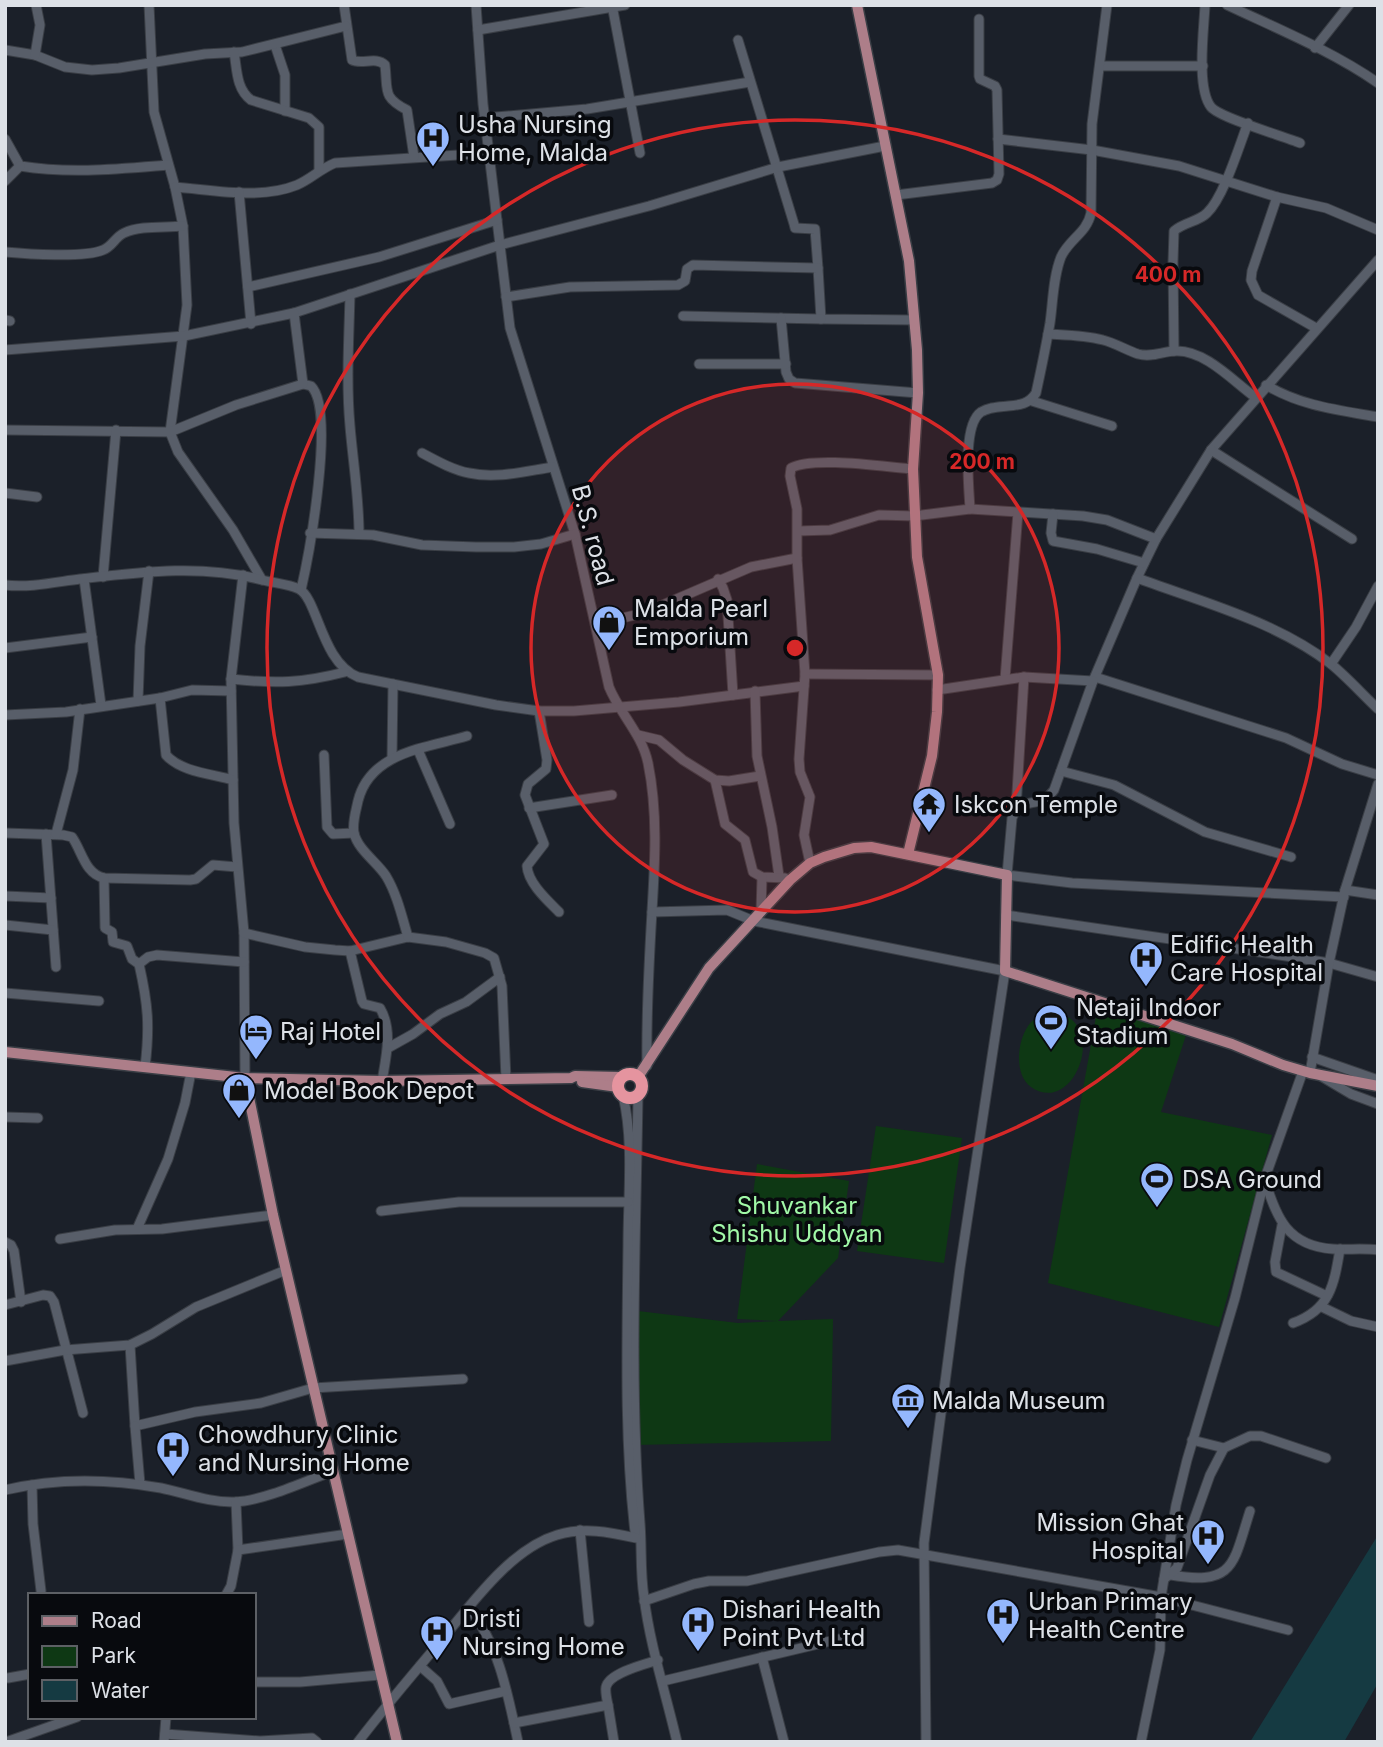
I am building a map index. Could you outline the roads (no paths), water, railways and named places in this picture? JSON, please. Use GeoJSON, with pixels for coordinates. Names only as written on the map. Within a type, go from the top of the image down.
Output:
{"type":"FeatureCollection","features":[{"type":"Feature","properties":{"kind":"highway"},"geometry":{"type":"LineString","coordinates":[[630,1074],[642,1078],[634,1097],[621,1087],[630,1074]]}},
{"type":"Feature","properties":{"kind":"main road"},"geometry":{"type":"LineString","coordinates":[[857,5],[909,261],[918,393],[913,469],[914,516],[923,600],[938,675],[932,756],[908,854]]}},
{"type":"Feature","properties":{"kind":"main road"},"geometry":{"type":"LineString","coordinates":[[642,1078],[724,953],[757,916],[784,878],[810,863],[854,848],[871,847],[1007,876],[1005,971],[1232,1044],[1310,1073],[1375,1083]]}},
{"type":"Feature","properties":{"kind":"main road"},"geometry":{"type":"LineString","coordinates":[[5,1052],[245,1078],[382,1081],[571,1078],[573,1081],[621,1087]]}},
{"type":"Feature","properties":{"kind":"main road"},"geometry":{"type":"LineString","coordinates":[[245,1078],[273,1215],[397,1742]]}},
{"type":"Feature","properties":{"kind":"street"},"geometry":{"type":"LineString","coordinates":[[35,55],[40,25],[36,5]]}},
{"type":"Feature","properties":{"kind":"street"},"geometry":{"type":"LineString","coordinates":[[149,5],[154,112],[183,226],[187,293],[184,336],[170,432],[178,452],[233,530],[262,580]]}},
{"type":"Feature","properties":{"kind":"street"},"geometry":{"type":"LineString","coordinates":[[344,5],[352,60],[378,61],[385,65],[387,93],[394,104],[407,110],[414,157]]}},
{"type":"Feature","properties":{"kind":"street","name":"B.S. road"},"geometry":{"type":"LineString","coordinates":[[477,5],[484,118],[510,328],[575,534],[609,687],[617,706],[638,736],[648,761],[656,858],[642,1078],[634,1368],[642,1544],[640,1550]]}},
{"type":"Feature","properties":{"kind":"street"},"geometry":{"type":"LineString","coordinates":[[478,30],[625,5]]}},
{"type":"Feature","properties":{"kind":"street"},"geometry":{"type":"LineString","coordinates":[[1032,401],[1048,334],[1061,256],[1088,225],[1091,213],[1092,124],[1108,5]]}},
{"type":"Feature","properties":{"kind":"street"},"geometry":{"type":"LineString","coordinates":[[1205,5],[1203,66],[1205,93],[1211,107],[1222,115],[1300,143]]}},
{"type":"Feature","properties":{"kind":"street"},"geometry":{"type":"LineString","coordinates":[[1227,5],[1360,71],[1378,83]]}},
{"type":"Feature","properties":{"kind":"street"},"geometry":{"type":"LineString","coordinates":[[1315,48],[1349,5]]}},
{"type":"Feature","properties":{"kind":"street"},"geometry":{"type":"LineString","coordinates":[[612,6],[640,153]]}},
{"type":"Feature","properties":{"kind":"street"},"geometry":{"type":"LineString","coordinates":[[896,195],[998,180],[997,90],[979,76],[979,19]]}},
{"type":"Feature","properties":{"kind":"street"},"geometry":{"type":"LineString","coordinates":[[5,50],[35,55],[65,66],[92,70],[275,45],[346,26]]}},
{"type":"Feature","properties":{"kind":"street"},"geometry":{"type":"LineString","coordinates":[[738,40],[778,167],[793,225],[795,228],[815,229],[821,319]]}},
{"type":"Feature","properties":{"kind":"street"},"geometry":{"type":"LineString","coordinates":[[275,45],[285,75],[285,111]]}},
{"type":"Feature","properties":{"kind":"street"},"geometry":{"type":"LineString","coordinates":[[234,52],[244,95],[251,100],[309,118],[319,127],[319,170]]}},
{"type":"Feature","properties":{"kind":"street"},"geometry":{"type":"LineString","coordinates":[[1101,66],[1203,66]]}},
{"type":"Feature","properties":{"kind":"street"},"geometry":{"type":"LineString","coordinates":[[484,118],[523,116],[630,102],[750,82]]}},
{"type":"Feature","properties":{"kind":"street"},"geometry":{"type":"LineString","coordinates":[[1174,351],[1174,231],[1207,214],[1226,180],[1248,123]]}},
{"type":"Feature","properties":{"kind":"street"},"geometry":{"type":"LineString","coordinates":[[5,139],[20,166]]}},
{"type":"Feature","properties":{"kind":"street"},"geometry":{"type":"LineString","coordinates":[[998,139],[1092,150],[1179,166],[1277,197],[1326,208],[1378,230]]}},
{"type":"Feature","properties":{"kind":"street"},"geometry":{"type":"LineString","coordinates":[[5,350],[184,336],[251,324],[294,313],[500,245],[649,206],[778,167],[886,146]]}},
{"type":"Feature","properties":{"kind":"street"},"geometry":{"type":"LineString","coordinates":[[175,187],[239,192],[283,189],[335,163],[489,153]]}},
{"type":"Feature","properties":{"kind":"street"},"geometry":{"type":"LineString","coordinates":[[20,166],[51,171],[85,171],[168,165]]}},
{"type":"Feature","properties":{"kind":"street"},"geometry":{"type":"LineString","coordinates":[[5,181],[20,166]]}},
{"type":"Feature","properties":{"kind":"street"},"geometry":{"type":"LineString","coordinates":[[239,192],[251,324]]}},
{"type":"Feature","properties":{"kind":"street"},"geometry":{"type":"LineString","coordinates":[[1277,197],[1252,271],[1253,288],[1258,295],[1316,328]]}},
{"type":"Feature","properties":{"kind":"street"},"geometry":{"type":"LineString","coordinates":[[248,287],[379,257],[497,220]]}},
{"type":"Feature","properties":{"kind":"street"},"geometry":{"type":"LineString","coordinates":[[5,252],[39,255],[91,253],[103,251],[122,233],[183,226]]}},
{"type":"Feature","properties":{"kind":"street"},"geometry":{"type":"LineString","coordinates":[[1016,809],[1026,803],[1040,803],[1048,799],[1054,790],[1094,679],[1137,578],[1156,539],[1211,450],[1316,328],[1374,273],[1378,260]]}},
{"type":"Feature","properties":{"kind":"street"},"geometry":{"type":"LineString","coordinates":[[506,297],[570,287],[678,285],[685,281],[687,269],[693,265],[818,268]]}},
{"type":"Feature","properties":{"kind":"street"},"geometry":{"type":"LineString","coordinates":[[350,294],[348,393],[358,492],[359,534]]}},
{"type":"Feature","properties":{"kind":"street"},"geometry":{"type":"LineString","coordinates":[[294,313],[303,384]]}},
{"type":"Feature","properties":{"kind":"street"},"geometry":{"type":"LineString","coordinates":[[683,316],[914,320]]}},
{"type":"Feature","properties":{"kind":"street"},"geometry":{"type":"LineString","coordinates":[[781,318],[789,379],[795,383],[918,393]]}},
{"type":"Feature","properties":{"kind":"street"},"geometry":{"type":"LineString","coordinates":[[1048,334],[1087,336],[1150,356],[1174,351],[1191,353],[1255,397]]}},
{"type":"Feature","properties":{"kind":"street"},"geometry":{"type":"LineString","coordinates":[[699,364],[786,364]]}},
{"type":"Feature","properties":{"kind":"street"},"geometry":{"type":"LineString","coordinates":[[5,430],[170,432],[236,405],[303,384],[311,386],[318,397],[323,440],[309,554],[301,590]]}},
{"type":"Feature","properties":{"kind":"street"},"geometry":{"type":"LineString","coordinates":[[1266,385],[1286,397],[1312,406],[1378,417]]}},
{"type":"Feature","properties":{"kind":"street"},"geometry":{"type":"LineString","coordinates":[[970,509],[969,452],[974,419],[979,413],[990,408],[1032,401],[1112,426]]}},
{"type":"Feature","properties":{"kind":"street"},"geometry":{"type":"LineString","coordinates":[[103,577],[116,430]]}},
{"type":"Feature","properties":{"kind":"street"},"geometry":{"type":"LineString","coordinates":[[1211,450],[1352,539]]}},
{"type":"Feature","properties":{"kind":"street"},"geometry":{"type":"LineString","coordinates":[[422,453],[453,468],[486,475],[504,475],[553,467]]}},
{"type":"Feature","properties":{"kind":"street"},"geometry":{"type":"LineString","coordinates":[[810,863],[804,835],[810,797],[800,772],[799,759],[805,674],[797,558],[798,531],[791,468],[799,464],[815,463],[913,469]]}},
{"type":"Feature","properties":{"kind":"street"},"geometry":{"type":"LineString","coordinates":[[5,493],[37,497]]}},
{"type":"Feature","properties":{"kind":"street"},"geometry":{"type":"LineString","coordinates":[[798,531],[830,530],[879,515],[914,516],[970,509],[1107,520],[1156,539]]}},
{"type":"Feature","properties":{"kind":"street"},"geometry":{"type":"LineString","coordinates":[[1005,679],[1018,512]]}},
{"type":"Feature","properties":{"kind":"street"},"geometry":{"type":"LineString","coordinates":[[1053,514],[1053,541],[1097,548],[1144,563]]}},
{"type":"Feature","properties":{"kind":"street"},"geometry":{"type":"LineString","coordinates":[[310,533],[359,534],[422,545],[514,547],[541,544],[575,534]]}},
{"type":"Feature","properties":{"kind":"street"},"geometry":{"type":"LineString","coordinates":[[596,624],[644,613],[751,566],[797,558]]}},
{"type":"Feature","properties":{"kind":"street"},"geometry":{"type":"LineString","coordinates":[[138,701],[140,646],[149,571]]}},
{"type":"Feature","properties":{"kind":"street"},"geometry":{"type":"LineString","coordinates":[[5,585],[149,571],[200,571],[243,575],[301,590],[308,600],[320,631],[345,672]]}},
{"type":"Feature","properties":{"kind":"street"},"geometry":{"type":"LineString","coordinates":[[243,575],[231,691],[237,867],[244,933],[245,1078]]}},
{"type":"Feature","properties":{"kind":"street"},"geometry":{"type":"LineString","coordinates":[[1137,578],[1255,621],[1296,642],[1331,664],[1378,709]]}},
{"type":"Feature","properties":{"kind":"street"},"geometry":{"type":"LineString","coordinates":[[84,579],[101,705]]}},
{"type":"Feature","properties":{"kind":"street"},"geometry":{"type":"LineString","coordinates":[[718,579],[727,600],[733,695]]}},
{"type":"Feature","properties":{"kind":"street"},"geometry":{"type":"LineString","coordinates":[[1331,664],[1356,627],[1378,586]]}},
{"type":"Feature","properties":{"kind":"street"},"geometry":{"type":"LineString","coordinates":[[5,648],[92,637]]}},
{"type":"Feature","properties":{"kind":"street"},"geometry":{"type":"LineString","coordinates":[[231,679],[285,683],[309,681],[345,672],[358,677],[496,705],[539,711],[574,711],[804,686]]}},
{"type":"Feature","properties":{"kind":"street"},"geometry":{"type":"LineString","coordinates":[[805,674],[938,675]]}},
{"type":"Feature","properties":{"kind":"street"},"geometry":{"type":"LineString","coordinates":[[1024,677],[1016,809],[1012,818],[1007,876],[1072,883],[1378,895]]}},
{"type":"Feature","properties":{"kind":"street"},"geometry":{"type":"LineString","coordinates":[[937,690],[1024,677],[1094,679],[1286,738],[1342,764],[1378,775]]}},
{"type":"Feature","properties":{"kind":"street"},"geometry":{"type":"LineString","coordinates":[[392,757],[393,684]]}},
{"type":"Feature","properties":{"kind":"street"},"geometry":{"type":"LineString","coordinates":[[5,715],[80,709],[192,691],[231,691]]}},
{"type":"Feature","properties":{"kind":"street"},"geometry":{"type":"LineString","coordinates":[[715,780],[725,824],[745,840],[753,872],[762,877],[784,878],[760,776],[755,730],[755,691]]}},
{"type":"Feature","properties":{"kind":"street"},"geometry":{"type":"LineString","coordinates":[[160,698],[163,746],[171,761],[233,780]]}},
{"type":"Feature","properties":{"kind":"street"},"geometry":{"type":"LineString","coordinates":[[56,834],[73,770],[80,709]]}},
{"type":"Feature","properties":{"kind":"street"},"geometry":{"type":"LineString","coordinates":[[539,711],[546,769],[525,789],[529,808],[544,844],[527,866],[527,872],[559,912]]}},
{"type":"Feature","properties":{"kind":"street"},"geometry":{"type":"LineString","coordinates":[[408,937],[397,899],[386,877],[360,846],[354,833],[354,819],[361,790],[377,766],[392,757],[467,736]]}},
{"type":"Feature","properties":{"kind":"street"},"geometry":{"type":"LineString","coordinates":[[638,736],[659,740],[715,780],[729,781],[760,776]]}},
{"type":"Feature","properties":{"kind":"street"},"geometry":{"type":"LineString","coordinates":[[418,750],[450,824]]}},
{"type":"Feature","properties":{"kind":"street"},"geometry":{"type":"LineString","coordinates":[[324,755],[327,827],[333,834],[354,833]]}},
{"type":"Feature","properties":{"kind":"street"},"geometry":{"type":"LineString","coordinates":[[1061,771],[1114,785],[1205,832],[1291,857]]}},
{"type":"Feature","properties":{"kind":"street"},"geometry":{"type":"LineString","coordinates":[[1141,1742],[1160,1650],[1161,1597],[1168,1577],[1176,1505],[1192,1440],[1235,1298],[1265,1178],[1310,1073],[1329,963],[1345,893],[1378,784]]}},
{"type":"Feature","properties":{"kind":"street"},"geometry":{"type":"LineString","coordinates":[[529,808],[612,795]]}},
{"type":"Feature","properties":{"kind":"street"},"geometry":{"type":"LineString","coordinates":[[5,833],[72,837],[90,870],[96,876],[104,878],[190,880],[196,879],[213,865],[237,867]]}},
{"type":"Feature","properties":{"kind":"street"},"geometry":{"type":"LineString","coordinates":[[46,834],[56,967]]}},
{"type":"Feature","properties":{"kind":"street"},"geometry":{"type":"LineString","coordinates":[[757,916],[762,877]]}},
{"type":"Feature","properties":{"kind":"street"},"geometry":{"type":"LineString","coordinates":[[104,878],[105,928],[112,932],[113,942],[127,946],[132,959],[139,964],[148,1003],[145,1067]]}},
{"type":"Feature","properties":{"kind":"street"},"geometry":{"type":"LineString","coordinates":[[5,896],[51,898]]}},
{"type":"Feature","properties":{"kind":"street"},"geometry":{"type":"LineString","coordinates":[[652,912],[727,910],[1005,971],[960,1271],[924,1543],[926,1742]]}},
{"type":"Feature","properties":{"kind":"street"},"geometry":{"type":"LineString","coordinates":[[1006,915],[1329,963],[1378,977]]}},
{"type":"Feature","properties":{"kind":"street"},"geometry":{"type":"LineString","coordinates":[[5,925],[53,930]]}},
{"type":"Feature","properties":{"kind":"street"},"geometry":{"type":"LineString","coordinates":[[244,933],[305,947],[351,951],[408,937],[446,942],[494,958],[500,977],[506,1079]]}},
{"type":"Feature","properties":{"kind":"street"},"geometry":{"type":"LineString","coordinates":[[351,951],[364,1004],[382,1010],[388,1036],[382,1081]]}},
{"type":"Feature","properties":{"kind":"street"},"geometry":{"type":"LineString","coordinates":[[139,964],[148,957],[157,955],[244,962]]}},
{"type":"Feature","properties":{"kind":"street"},"geometry":{"type":"LineString","coordinates":[[387,1048],[413,1034],[440,1014],[466,1002],[500,977]]}},
{"type":"Feature","properties":{"kind":"street"},"geometry":{"type":"LineString","coordinates":[[5,993],[99,1001]]}},
{"type":"Feature","properties":{"kind":"street"},"geometry":{"type":"LineString","coordinates":[[1312,1057],[1375,1083]]}},
{"type":"Feature","properties":{"kind":"street"},"geometry":{"type":"LineString","coordinates":[[137,1229],[168,1160],[191,1072]]}},
{"type":"Feature","properties":{"kind":"street"},"geometry":{"type":"LineString","coordinates":[[1310,1073],[1351,1094],[1378,1104]]}},
{"type":"Feature","properties":{"kind":"street"},"geometry":{"type":"LineString","coordinates":[[621,1087],[627,1111],[630,1490],[640,1550],[644,1601],[677,1742]]}},
{"type":"Feature","properties":{"kind":"street"},"geometry":{"type":"LineString","coordinates":[[5,1117],[38,1118]]}},
{"type":"Feature","properties":{"kind":"street"},"geometry":{"type":"LineString","coordinates":[[1265,1178],[1272,1206],[1282,1225],[1295,1236],[1310,1244],[1378,1251]]}},
{"type":"Feature","properties":{"kind":"street"},"geometry":{"type":"LineString","coordinates":[[381,1211],[472,1202],[628,1202]]}},
{"type":"Feature","properties":{"kind":"street"},"geometry":{"type":"LineString","coordinates":[[60,1239],[91,1233],[198,1226],[273,1215]]}},
{"type":"Feature","properties":{"kind":"street"},"geometry":{"type":"LineString","coordinates":[[1282,1225],[1275,1262],[1276,1272],[1327,1296]]}},
{"type":"Feature","properties":{"kind":"street"},"geometry":{"type":"LineString","coordinates":[[5,1242],[11,1245],[14,1251],[21,1302]]}},
{"type":"Feature","properties":{"kind":"street"},"geometry":{"type":"LineString","coordinates":[[1293,1323],[1306,1319],[1322,1307],[1336,1273],[1340,1249]]}},
{"type":"Feature","properties":{"kind":"street"},"geometry":{"type":"LineString","coordinates":[[5,1362],[65,1350],[130,1345],[196,1307],[286,1270]]}},
{"type":"Feature","properties":{"kind":"street"},"geometry":{"type":"LineString","coordinates":[[5,1305],[43,1295],[50,1296],[54,1302],[83,1413]]}},
{"type":"Feature","properties":{"kind":"street"},"geometry":{"type":"LineString","coordinates":[[1322,1307],[1351,1321],[1378,1327]]}},
{"type":"Feature","properties":{"kind":"street"},"geometry":{"type":"LineString","coordinates":[[130,1345],[140,1485]]}},
{"type":"Feature","properties":{"kind":"street"},"geometry":{"type":"LineString","coordinates":[[135,1426],[195,1412],[261,1403],[313,1388],[463,1379]]}},
{"type":"Feature","properties":{"kind":"street"},"geometry":{"type":"LineString","coordinates":[[1168,1577],[1177,1568],[1210,1475],[1224,1448],[1250,1436],[1261,1436],[1326,1458]]}},
{"type":"Feature","properties":{"kind":"street"},"geometry":{"type":"LineString","coordinates":[[1192,1440],[1224,1448]]}},
{"type":"Feature","properties":{"kind":"street"},"geometry":{"type":"LineString","coordinates":[[5,1490],[72,1481],[140,1485],[236,1502],[333,1471]]}},
{"type":"Feature","properties":{"kind":"street"},"geometry":{"type":"LineString","coordinates":[[32,1485],[33,1524],[41,1591]]}},
{"type":"Feature","properties":{"kind":"street"},"geometry":{"type":"LineString","coordinates":[[227,1593],[239,1550],[236,1502]]}},
{"type":"Feature","properties":{"kind":"street"},"geometry":{"type":"LineString","coordinates":[[1168,1577],[1198,1579],[1220,1575],[1236,1553],[1250,1511]]}},
{"type":"Feature","properties":{"kind":"street"},"geometry":{"type":"LineString","coordinates":[[358,1742],[387,1703],[469,1608],[501,1572],[525,1551],[555,1535],[580,1530],[608,1531],[636,1538]]}},
{"type":"Feature","properties":{"kind":"street"},"geometry":{"type":"LineString","coordinates":[[580,1530],[589,1622]]}},
{"type":"Feature","properties":{"kind":"street"},"geometry":{"type":"LineString","coordinates":[[239,1550],[348,1534]]}},
{"type":"Feature","properties":{"kind":"street"},"geometry":{"type":"LineString","coordinates":[[644,1601],[694,1584],[709,1581],[747,1581],[898,1550],[1161,1597],[1288,1630]]}},
{"type":"Feature","properties":{"kind":"street"},"geometry":{"type":"LineString","coordinates":[[469,1608],[482,1624],[494,1649],[518,1742]]}},
{"type":"Feature","properties":{"kind":"street"},"geometry":{"type":"LineString","coordinates":[[663,1681],[839,1639]]}},
{"type":"Feature","properties":{"kind":"street"},"geometry":{"type":"LineString","coordinates":[[762,1657],[784,1742]]}},
{"type":"Feature","properties":{"kind":"street"},"geometry":{"type":"LineString","coordinates":[[614,1742],[606,1688],[609,1680],[658,1660]]}},
{"type":"Feature","properties":{"kind":"street"},"geometry":{"type":"LineString","coordinates":[[420,1666],[437,1681],[449,1704],[506,1691]]}},
{"type":"Feature","properties":{"kind":"street"},"geometry":{"type":"LineString","coordinates":[[8,1678],[28,1674]]}},
{"type":"Feature","properties":{"kind":"street"},"geometry":{"type":"LineString","coordinates":[[256,1682],[300,1682],[380,1675]]}},
{"type":"Feature","properties":{"kind":"street"},"geometry":{"type":"LineString","coordinates":[[514,1723],[608,1705]]}},
{"type":"Feature","properties":{"kind":"street"},"geometry":{"type":"LineString","coordinates":[[6,1742],[71,1719]]}},
{"type":"Feature","properties":{"kind":"street"},"geometry":{"type":"LineString","coordinates":[[166,1719],[165,1738],[260,1741],[312,1738],[317,1742]]}},
{"type":"Feature","properties":{"kind":"water"},"geometry":{"type":"Polygon","coordinates":[[[1378,1535],[1378,1683],[1344,1742],[1250,1742],[1378,1535]]]}},
{"type":"Feature","properties":{"kind":"place","name":"Usha Nursing Home, Malda"},"geometry":{"type":"Point","coordinates":[433,168]}},
{"type":"Feature","properties":{"kind":"place","name":"Malda Pearl Emporium"},"geometry":{"type":"Point","coordinates":[609,652]}},
{"type":"Feature","properties":{"kind":"place","name":"Iskcon Temple"},"geometry":{"type":"Point","coordinates":[929,834]}},
{"type":"Feature","properties":{"kind":"place","name":"Edific Health Care Hospital"},"geometry":{"type":"Point","coordinates":[1146,988]}},
{"type":"Feature","properties":{"kind":"place","name":"Netaji Indoor Stadium"},"geometry":{"type":"Point","coordinates":[1051,1051]}},
{"type":"Feature","properties":{"kind":"place","name":"Raj Hotel"},"geometry":{"type":"Point","coordinates":[256,1061]}},
{"type":"Feature","properties":{"kind":"place","name":"Model Book Depot"},"geometry":{"type":"Point","coordinates":[239,1120]}},
{"type":"Feature","properties":{"kind":"place","name":"DSA Ground"},"geometry":{"type":"Point","coordinates":[1157,1209]}},
{"type":"Feature","properties":{"kind":"place","name":"Malda Museum"},"geometry":{"type":"Point","coordinates":[908,1430]}},
{"type":"Feature","properties":{"kind":"place","name":"Chowdhury Clinic and Nursing Home"},"geometry":{"type":"Point","coordinates":[173,1478]}},
{"type":"Feature","properties":{"kind":"place","name":"Mission Ghat Hospital"},"geometry":{"type":"Point","coordinates":[1208,1566]}},
{"type":"Feature","properties":{"kind":"place","name":"Urban Primary Health Centre"},"geometry":{"type":"Point","coordinates":[1003,1645]}},
{"type":"Feature","properties":{"kind":"place","name":"Dishari Health Point Pvt Ltd"},"geometry":{"type":"Point","coordinates":[698,1653]}},
{"type":"Feature","properties":{"kind":"place","name":"Dristi Nursing Home"},"geometry":{"type":"Point","coordinates":[437,1662]}},
{"type":"Feature","properties":{"kind":"park label","name":"Shuvankar Shishu Uddyan"},"geometry":{"type":"Point","coordinates":[797,1219]}}]}
